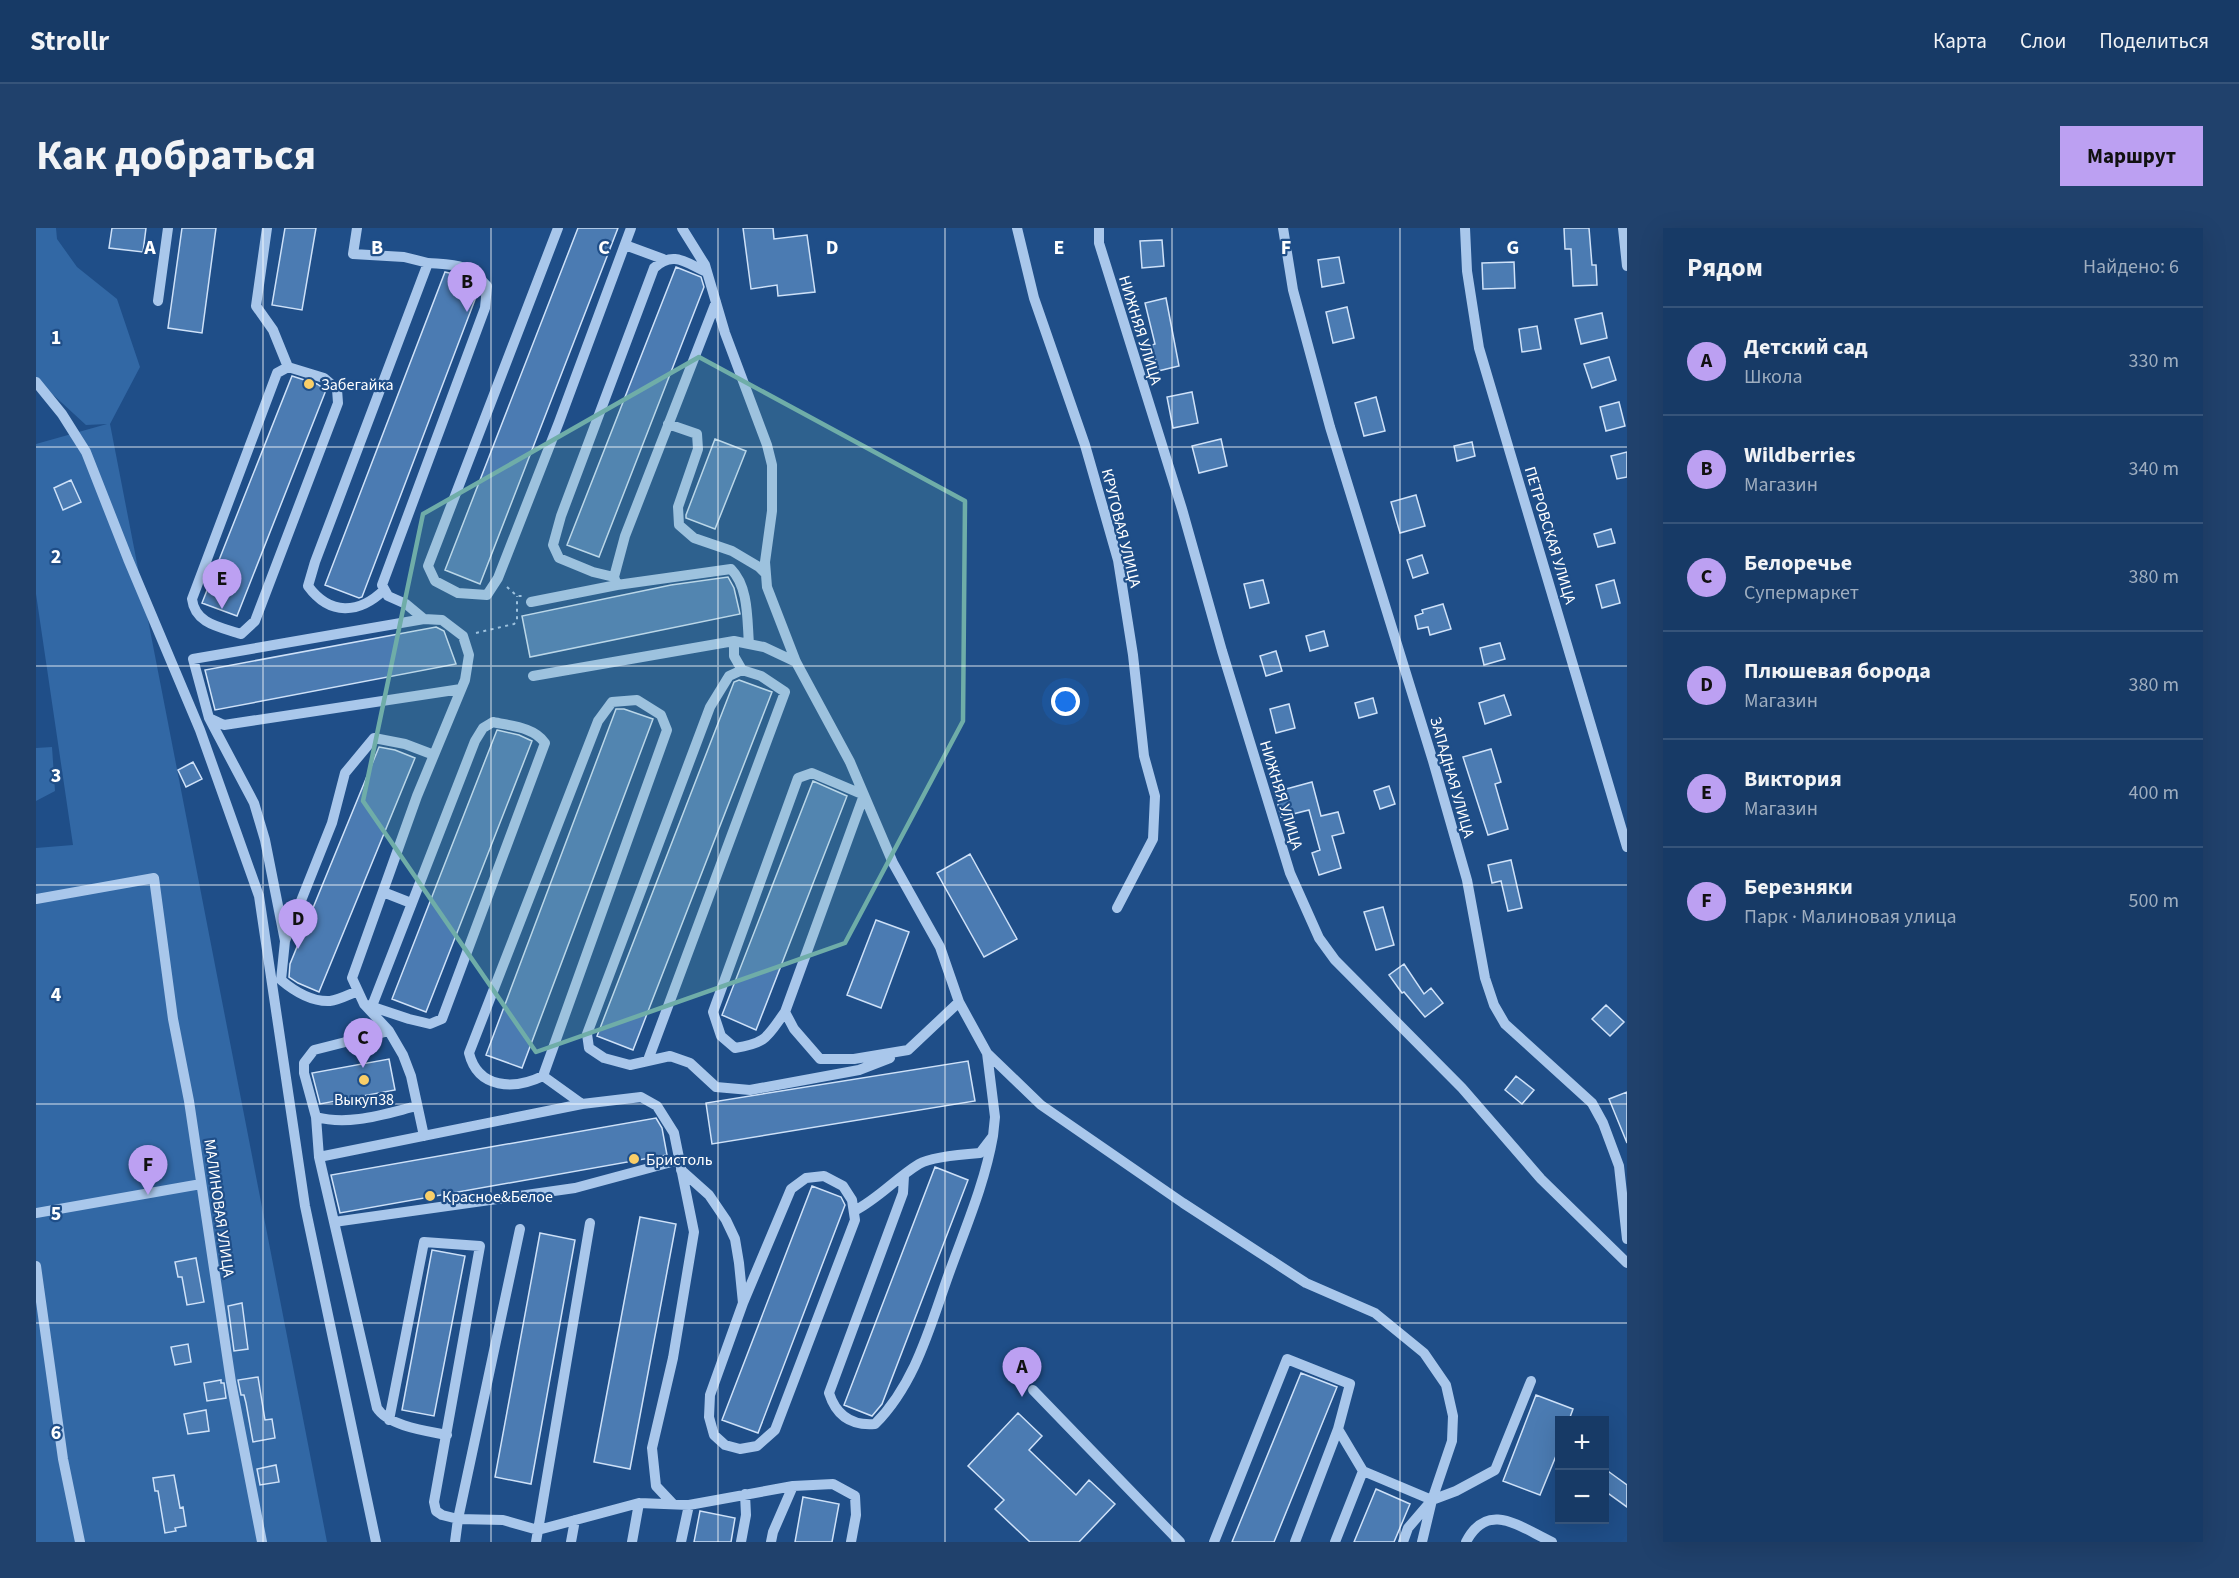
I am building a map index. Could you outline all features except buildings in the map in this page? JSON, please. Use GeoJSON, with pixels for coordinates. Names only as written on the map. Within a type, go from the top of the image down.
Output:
{"type":"FeatureCollection","features":[{"type":"Feature","properties":{"kind":"street"},"geometry":{"type":"LineString","coordinates":[[158,301],[168,228]]}},
{"type":"Feature","properties":{"kind":"street"},"geometry":{"type":"LineString","coordinates":[[267,228],[256,306],[273,330],[288,367]]}},
{"type":"Feature","properties":{"kind":"street"},"geometry":{"type":"LineString","coordinates":[[357,228],[353,254],[404,257],[428,263],[459,265],[477,275],[487,286],[485,308],[382,585],[388,596],[406,604],[424,619]]}},
{"type":"Feature","properties":{"kind":"street"},"geometry":{"type":"LineString","coordinates":[[558,228],[428,566],[435,581],[458,593],[487,596],[498,578],[631,228]]}},
{"type":"Feature","properties":{"kind":"street"},"geometry":{"type":"LineString","coordinates":[[682,228],[705,265],[725,333],[767,445],[772,465],[772,511],[765,562],[767,587],[796,662],[850,762],[892,863],[940,947],[959,1002],[987,1053],[1041,1105],[1183,1203],[1306,1283],[1375,1313],[1424,1353],[1446,1385],[1453,1416],[1452,1441],[1432,1500],[1422,1542]]}},
{"type":"Feature","properties":{"kind":"street","name":"КРУГОВАЯ УЛИЦА"},"geometry":{"type":"LineString","coordinates":[[1017,228],[1034,298],[1085,445],[1118,560],[1133,655],[1144,756],[1155,796],[1153,839],[1118,908]]}},
{"type":"Feature","properties":{"kind":"street","name":"НИЖНЯЯ УЛИЦА"},"geometry":{"type":"LineString","coordinates":[[1099,228],[1098,243],[1182,509],[1222,651],[1287,862],[1319,938],[1335,960],[1462,1088],[1541,1179],[1627,1263]]}},
{"type":"Feature","properties":{"kind":"street","name":"ЗАПАДНАЯ УЛИЦА"},"geometry":{"type":"LineString","coordinates":[[1283,228],[1293,290],[1330,427],[1467,880],[1485,978],[1494,1005],[1505,1024],[1592,1103],[1603,1123],[1619,1166],[1627,1239]]}},
{"type":"Feature","properties":{"kind":"street","name":"ПЕТРОВСКАЯ УЛИЦА"},"geometry":{"type":"LineString","coordinates":[[1465,228],[1467,270],[1479,348],[1627,847]]}},
{"type":"Feature","properties":{"kind":"street"},"geometry":{"type":"LineString","coordinates":[[1623,228],[1627,266]]}},
{"type":"Feature","properties":{"kind":"street"},"geometry":{"type":"LineString","coordinates":[[625,245],[663,260]]}},
{"type":"Feature","properties":{"kind":"street"},"geometry":{"type":"LineString","coordinates":[[616,581],[559,558],[553,545],[561,516],[654,268],[663,260],[674,258],[707,272]]}},
{"type":"Feature","properties":{"kind":"street"},"geometry":{"type":"LineString","coordinates":[[384,590],[361,607],[343,609],[315,595],[308,586],[315,561],[428,263]]}},
{"type":"Feature","properties":{"kind":"street"},"geometry":{"type":"LineString","coordinates":[[616,581],[625,536],[716,301]]}},
{"type":"Feature","properties":{"kind":"street"},"geometry":{"type":"LineString","coordinates":[[241,634],[255,621],[338,404],[337,389],[324,378],[288,367],[277,374],[192,599],[193,608],[201,620],[241,634],[248,649]]}},
{"type":"Feature","properties":{"kind":"street"},"geometry":{"type":"LineString","coordinates":[[36,382],[62,414],[86,452],[200,730],[259,896],[304,1206],[376,1542]]}},
{"type":"Feature","properties":{"kind":"street"},"geometry":{"type":"LineString","coordinates":[[668,424],[697,434],[698,449],[678,507],[679,525],[694,538],[732,551],[759,567],[766,574]]}},
{"type":"Feature","properties":{"kind":"street"},"geometry":{"type":"LineString","coordinates":[[531,603],[616,581],[731,568],[738,576],[744,592],[749,644]]}},
{"type":"Feature","properties":{"kind":"street"},"geometry":{"type":"LineString","coordinates":[[285,941],[265,840],[254,803],[208,718],[193,659],[424,619],[442,620],[463,636],[469,655],[465,680],[434,755],[352,978],[358,991],[403,1054],[424,1136]]}},
{"type":"Feature","properties":{"kind":"street"},"geometry":{"type":"LineString","coordinates":[[533,676],[734,641],[764,647],[796,662]]}},
{"type":"Feature","properties":{"kind":"street"},"geometry":{"type":"LineString","coordinates":[[648,1060],[785,692],[760,676],[742,670],[734,656],[734,641]]}},
{"type":"Feature","properties":{"kind":"street"},"geometry":{"type":"LineString","coordinates":[[742,670],[729,676],[710,707],[587,1034],[589,1048],[604,1058],[630,1065],[670,1056],[690,1063],[716,1087],[750,1090],[859,1070],[908,1050],[959,1002]]}},
{"type":"Feature","properties":{"kind":"street"},"geometry":{"type":"LineString","coordinates":[[208,718],[224,725],[461,689]]}},
{"type":"Feature","properties":{"kind":"street"},"geometry":{"type":"LineString","coordinates":[[637,700],[661,715],[667,730],[543,1076],[530,1083],[513,1086],[491,1081],[472,1066],[470,1053],[598,721],[612,702],[637,700]]}},
{"type":"Feature","properties":{"kind":"street"},"geometry":{"type":"LineString","coordinates":[[493,722],[522,728],[539,735],[545,743],[442,1018],[430,1024],[368,1005],[475,741],[483,728],[493,722]]}},
{"type":"Feature","properties":{"kind":"street"},"geometry":{"type":"LineString","coordinates":[[358,991],[330,1001],[310,997],[293,990],[281,980],[285,941],[332,824],[345,773],[375,738],[405,744],[434,755]]}},
{"type":"Feature","properties":{"kind":"street"},"geometry":{"type":"LineString","coordinates":[[812,773],[864,795],[785,1012],[771,1032],[758,1044],[735,1048],[721,1036],[712,1012],[798,778],[812,773]]}},
{"type":"Feature","properties":{"kind":"street","name":"МАЛИНОВАЯ УЛИЦА"},"geometry":{"type":"LineString","coordinates":[[36,899],[154,878],[172,1019],[189,1101],[231,1382],[262,1542]]}},
{"type":"Feature","properties":{"kind":"street"},"geometry":{"type":"LineString","coordinates":[[383,892],[411,903]]}},
{"type":"Feature","properties":{"kind":"street"},"geometry":{"type":"LineString","coordinates":[[785,1012],[794,1029],[820,1059],[854,1059],[908,1050]]}},
{"type":"Feature","properties":{"kind":"street"},"geometry":{"type":"LineString","coordinates":[[388,1031],[314,1050],[304,1063],[304,1073],[316,1117],[319,1157],[376,1408],[389,1420],[447,1436]]}},
{"type":"Feature","properties":{"kind":"street"},"geometry":{"type":"LineString","coordinates":[[904,1176],[903,1193],[829,1393],[833,1406],[845,1419],[863,1425],[875,1424],[893,1406],[915,1367],[982,1184],[995,1117],[987,1053]]}},
{"type":"Feature","properties":{"kind":"street"},"geometry":{"type":"LineString","coordinates":[[543,1076],[582,1104]]}},
{"type":"Feature","properties":{"kind":"street"},"geometry":{"type":"LineString","coordinates":[[319,1157],[582,1104],[641,1098],[657,1106],[674,1133],[694,1232],[673,1358],[652,1448],[656,1486],[673,1504]]}},
{"type":"Feature","properties":{"kind":"street"},"geometry":{"type":"LineString","coordinates":[[316,1117],[333,1122],[369,1118],[417,1106]]}},
{"type":"Feature","properties":{"kind":"street"},"geometry":{"type":"LineString","coordinates":[[854,1211],[867,1205],[921,1163],[980,1153],[993,1136]]}},
{"type":"Feature","properties":{"kind":"street"},"geometry":{"type":"LineString","coordinates":[[334,1222],[575,1188],[680,1165]]}},
{"type":"Feature","properties":{"kind":"street"},"geometry":{"type":"LineString","coordinates":[[680,1165],[708,1195],[726,1220],[735,1239],[743,1303]]}},
{"type":"Feature","properties":{"kind":"street"},"geometry":{"type":"LineString","coordinates":[[824,1176],[843,1186],[852,1200],[855,1220],[775,1430],[757,1446],[740,1449],[725,1445],[714,1435],[709,1417],[710,1395],[743,1303],[791,1189],[807,1178],[824,1176]]}},
{"type":"Feature","properties":{"kind":"street"},"geometry":{"type":"LineString","coordinates":[[36,1213],[201,1184]]}},
{"type":"Feature","properties":{"kind":"street"},"geometry":{"type":"LineString","coordinates":[[536,1542],[590,1223]]}},
{"type":"Feature","properties":{"kind":"street"},"geometry":{"type":"LineString","coordinates":[[455,1542],[520,1229]]}},
{"type":"Feature","properties":{"kind":"street"},"geometry":{"type":"LineString","coordinates":[[389,1420],[424,1242],[480,1246],[434,1502],[436,1511],[458,1519],[503,1520],[538,1530],[639,1503],[689,1505],[793,1486],[833,1484],[855,1496],[856,1515],[851,1542]]}},
{"type":"Feature","properties":{"kind":"street"},"geometry":{"type":"LineString","coordinates":[[36,1266],[63,1459],[80,1542]]}},
{"type":"Feature","properties":{"kind":"street"},"geometry":{"type":"LineString","coordinates":[[1215,1542],[1287,1359],[1350,1384],[1338,1429],[1295,1542]]}},
{"type":"Feature","properties":{"kind":"street"},"geometry":{"type":"LineString","coordinates":[[1403,1542],[1408,1528],[1432,1500],[1456,1491],[1495,1470],[1531,1381]]}},
{"type":"Feature","properties":{"kind":"street"},"geometry":{"type":"LineString","coordinates":[[1033,1390],[1180,1542]]}},
{"type":"Feature","properties":{"kind":"street"},"geometry":{"type":"LineString","coordinates":[[1338,1429],[1363,1472],[1432,1500]]}},
{"type":"Feature","properties":{"kind":"street"},"geometry":{"type":"LineString","coordinates":[[1335,1542],[1363,1472]]}},
{"type":"Feature","properties":{"kind":"street"},"geometry":{"type":"LineString","coordinates":[[771,1542],[772,1532],[793,1486]]}},
{"type":"Feature","properties":{"kind":"street"},"geometry":{"type":"LineString","coordinates":[[741,1542],[746,1515],[745,1494]]}},
{"type":"Feature","properties":{"kind":"street"},"geometry":{"type":"LineString","coordinates":[[632,1542],[639,1503]]}},
{"type":"Feature","properties":{"kind":"street"},"geometry":{"type":"LineString","coordinates":[[681,1542],[689,1505]]}},
{"type":"Feature","properties":{"kind":"street"},"geometry":{"type":"LineString","coordinates":[[1466,1542],[1474,1528],[1488,1519],[1503,1519],[1548,1541]]}},
{"type":"Feature","properties":{"kind":"street"},"geometry":{"type":"LineString","coordinates":[[571,1542],[574,1520]]}},
{"type":"Feature","properties":{"kind":"path"},"geometry":{"type":"LineString","coordinates":[[463,636],[514,624],[517,621],[516,596]]}},
{"type":"Feature","properties":{"kind":"highlighted area"},"geometry":{"type":"Polygon","coordinates":[[[699,357],[965,501],[963,721],[845,943],[536,1052],[363,801],[423,514],[699,357]]]}},
{"type":"Feature","properties":{"kind":"shaded area"},"geometry":{"type":"Polygon","coordinates":[[[36,228],[56,228],[57,239],[77,267],[117,299],[140,367],[110,424],[327,1542],[36,1542],[36,848],[73,845],[36,594],[36,444],[107,424],[86,425],[36,379],[36,228]]]}},
{"type":"Feature","properties":{"kind":"shaded area"},"geometry":{"type":"Polygon","coordinates":[[[52,747],[55,791],[36,801],[36,748],[52,747]]]}},
{"type":"Feature","properties":{"kind":"place","name":"Wildberries"},"geometry":{"type":"Point","coordinates":[467,312]}},
{"type":"Feature","properties":{"kind":"place","name":"Забегайка"},"geometry":{"type":"Point","coordinates":[309,384]}},
{"type":"Feature","properties":{"kind":"place","name":"Виктория"},"geometry":{"type":"Point","coordinates":[222,609]}},
{"type":"Feature","properties":{"kind":"place","name":"Плюшевая борода"},"geometry":{"type":"Point","coordinates":[298,949]}},
{"type":"Feature","properties":{"kind":"place","name":"Белоречье"},"geometry":{"type":"Point","coordinates":[363,1068]}},
{"type":"Feature","properties":{"kind":"place","name":"Выкуп38"},"geometry":{"type":"Point","coordinates":[364,1080]}},
{"type":"Feature","properties":{"kind":"place","name":"Бристоль"},"geometry":{"type":"Point","coordinates":[634,1159]}},
{"type":"Feature","properties":{"kind":"place","name":"Березняки"},"geometry":{"type":"Point","coordinates":[148,1195]}},
{"type":"Feature","properties":{"kind":"place","name":"Красное&Белое"},"geometry":{"type":"Point","coordinates":[430,1196]}},
{"type":"Feature","properties":{"kind":"place","name":"Детский сад"},"geometry":{"type":"Point","coordinates":[1022,1397]}}]}
